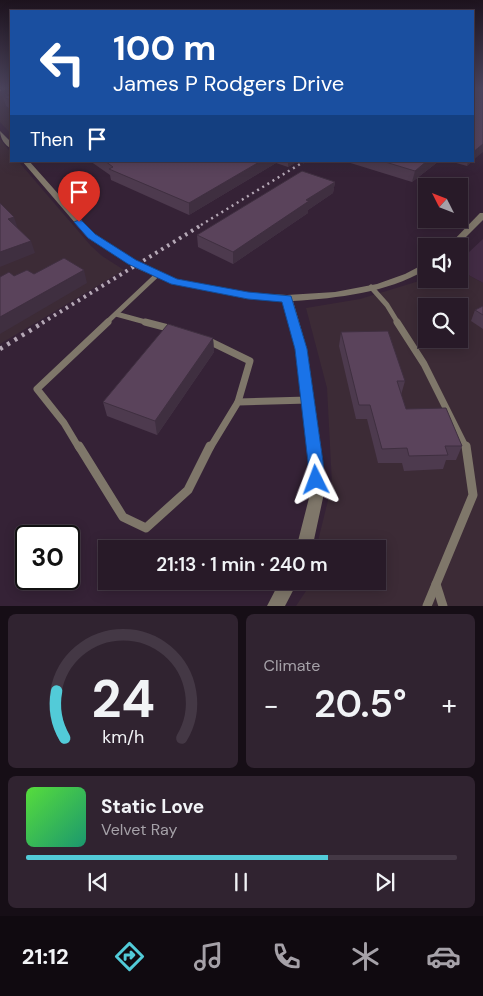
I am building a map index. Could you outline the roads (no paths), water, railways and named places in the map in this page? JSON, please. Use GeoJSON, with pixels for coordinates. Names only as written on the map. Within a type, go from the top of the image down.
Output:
{"type":"FeatureCollection","features":[{"type":"Feature","properties":{"kind":"street"},"geometry":{"type":"LineString","coordinates":[[0,133],[10,145]]}},
{"type":"Feature","properties":{"kind":"street"},"geometry":{"type":"LineString","coordinates":[[26,162],[91,236],[136,265],[174,281],[248,296],[287,298],[335,294],[371,287],[408,276],[418,270]]}},
{"type":"Feature","properties":{"kind":"street"},"geometry":{"type":"LineString","coordinates":[[460,238],[483,215]]}},
{"type":"Feature","properties":{"kind":"street"},"geometry":{"type":"LineString","coordinates":[[287,298],[301,349],[316,462],[316,498],[306,540]]}},
{"type":"Feature","properties":{"kind":"street"},"geometry":{"type":"LineString","coordinates":[[275,606],[285,590]]}},
{"type":"Feature","properties":{"kind":"lane"},"geometry":{"type":"LineString","coordinates":[[158,274],[38,389],[64,423],[123,517],[146,528],[188,490],[213,441],[238,402],[250,361],[231,350],[198,337]]}},
{"type":"Feature","properties":{"kind":"lane"},"geometry":{"type":"LineString","coordinates":[[371,287],[387,305],[424,364],[466,447],[473,495],[427,606]]}},
{"type":"Feature","properties":{"kind":"lane"},"geometry":{"type":"LineString","coordinates":[[116,314],[181,331]]}},
{"type":"Feature","properties":{"kind":"lane"},"geometry":{"type":"LineString","coordinates":[[238,402],[308,400]]}},
{"type":"Feature","properties":{"kind":"lane"},"geometry":{"type":"LineString","coordinates":[[436,584],[443,606]]}},
{"type":"Feature","properties":{"kind":"railway"},"geometry":{"type":"LineString","coordinates":[[201,225],[303,162]]}},
{"type":"Feature","properties":{"kind":"railway"},"geometry":{"type":"LineString","coordinates":[[42,323],[203,224]]}},
{"type":"Feature","properties":{"kind":"railway"},"geometry":{"type":"LineString","coordinates":[[0,349],[44,322]]}}]}
